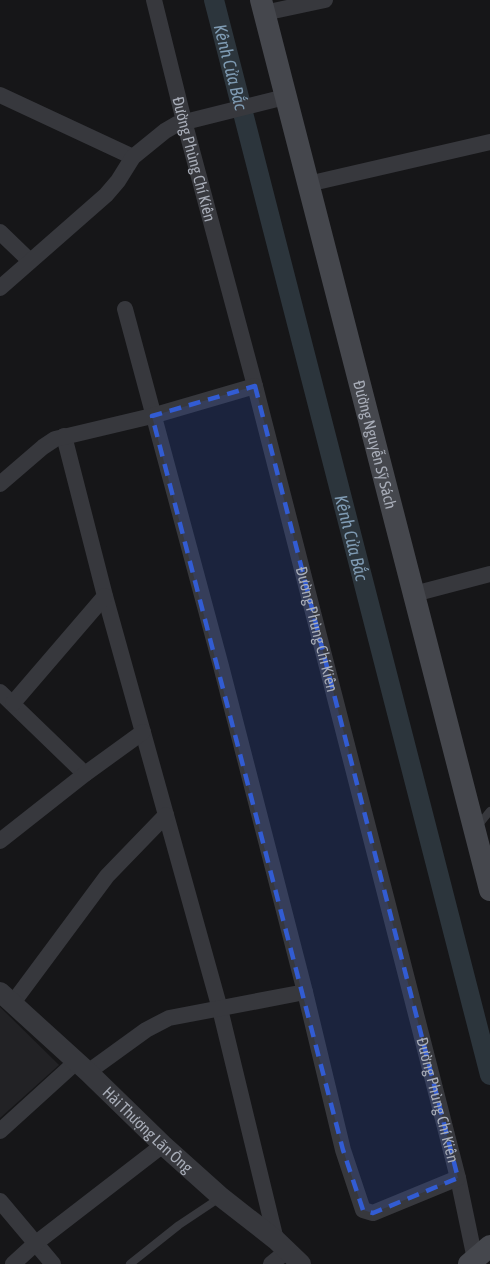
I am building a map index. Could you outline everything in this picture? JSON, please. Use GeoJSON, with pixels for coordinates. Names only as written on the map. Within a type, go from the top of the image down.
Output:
{"type":"FeatureCollection","features":[{"type":"Feature","properties":{"kind":"main road","name":"Đường Nguyễn Sỹ Sách"},"geometry":{"type":"LineString","coordinates":[[263,7],[414,594],[482,827],[490,890]]}},
{"type":"Feature","properties":{"kind":"street","name":"Đường Phùng Chí Kiên"},"geometry":{"type":"LineString","coordinates":[[154,0],[255,386],[477,1258]]}},
{"type":"Feature","properties":{"kind":"street"},"geometry":{"type":"LineString","coordinates":[[263,7],[325,0]]}},
{"type":"Feature","properties":{"kind":"street"},"geometry":{"type":"LineString","coordinates":[[0,95],[133,157]]}},
{"type":"Feature","properties":{"kind":"street"},"geometry":{"type":"LineString","coordinates":[[0,288],[106,195],[133,157],[165,131],[184,121],[285,97]]}},
{"type":"Feature","properties":{"kind":"street"},"geometry":{"type":"LineString","coordinates":[[308,184],[490,142]]}},
{"type":"Feature","properties":{"kind":"street"},"geometry":{"type":"LineString","coordinates":[[0,232],[30,261]]}},
{"type":"Feature","properties":{"kind":"street"},"geometry":{"type":"LineString","coordinates":[[125,309],[221,666],[343,1150],[363,1210],[373,1213],[458,1178]]}},
{"type":"Feature","properties":{"kind":"street"},"geometry":{"type":"LineString","coordinates":[[0,484],[43,447],[64,436],[153,416],[255,386]]}},
{"type":"Feature","properties":{"kind":"street"},"geometry":{"type":"LineString","coordinates":[[64,436],[105,596],[288,1252],[271,1264]]}},
{"type":"Feature","properties":{"kind":"street"},"geometry":{"type":"LineString","coordinates":[[414,594],[490,574]]}},
{"type":"Feature","properties":{"kind":"street"},"geometry":{"type":"LineString","coordinates":[[13,704],[105,596]]}},
{"type":"Feature","properties":{"kind":"street"},"geometry":{"type":"LineString","coordinates":[[0,692],[85,774]]}},
{"type":"Feature","properties":{"kind":"street"},"geometry":{"type":"LineString","coordinates":[[0,841],[143,732]]}},
{"type":"Feature","properties":{"kind":"street"},"geometry":{"type":"LineString","coordinates":[[6,998],[107,876],[166,815]]}},
{"type":"Feature","properties":{"kind":"street"},"geometry":{"type":"LineString","coordinates":[[0,1131],[82,1067],[169,1018],[304,992]]}},
{"type":"Feature","properties":{"kind":"street","name":"Hải Thượng Lãn Ông"},"geometry":{"type":"LineString","coordinates":[[6,998],[163,1145],[288,1252]]}},
{"type":"Feature","properties":{"kind":"street"},"geometry":{"type":"LineString","coordinates":[[13,1264],[163,1145]]}},
{"type":"Feature","properties":{"kind":"street"},"geometry":{"type":"LineString","coordinates":[[0,1201],[53,1264]]}},
{"type":"Feature","properties":{"kind":"lane"},"geometry":{"type":"LineString","coordinates":[[482,827],[490,811]]}},
{"type":"Feature","properties":{"kind":"lane"},"geometry":{"type":"LineString","coordinates":[[130,1264],[178,1225],[221,1197]]}},
{"type":"Feature","properties":{"kind":"highlighted area"},"geometry":{"type":"Polygon","coordinates":[[[255,386],[458,1178],[373,1213],[363,1210],[343,1150],[152,416],[255,386]]]}},
{"type":"Feature","properties":{"kind":"shaded area"},"geometry":{"type":"Polygon","coordinates":[[[0,1007],[59,1065],[0,1118],[0,1007]]]}},
{"type":"Feature","properties":{"kind":"waterway","name":"Kênh Cửa Bắc"},"geometry":{"type":"LineString","coordinates":[[214,0],[490,1075]]}}]}
